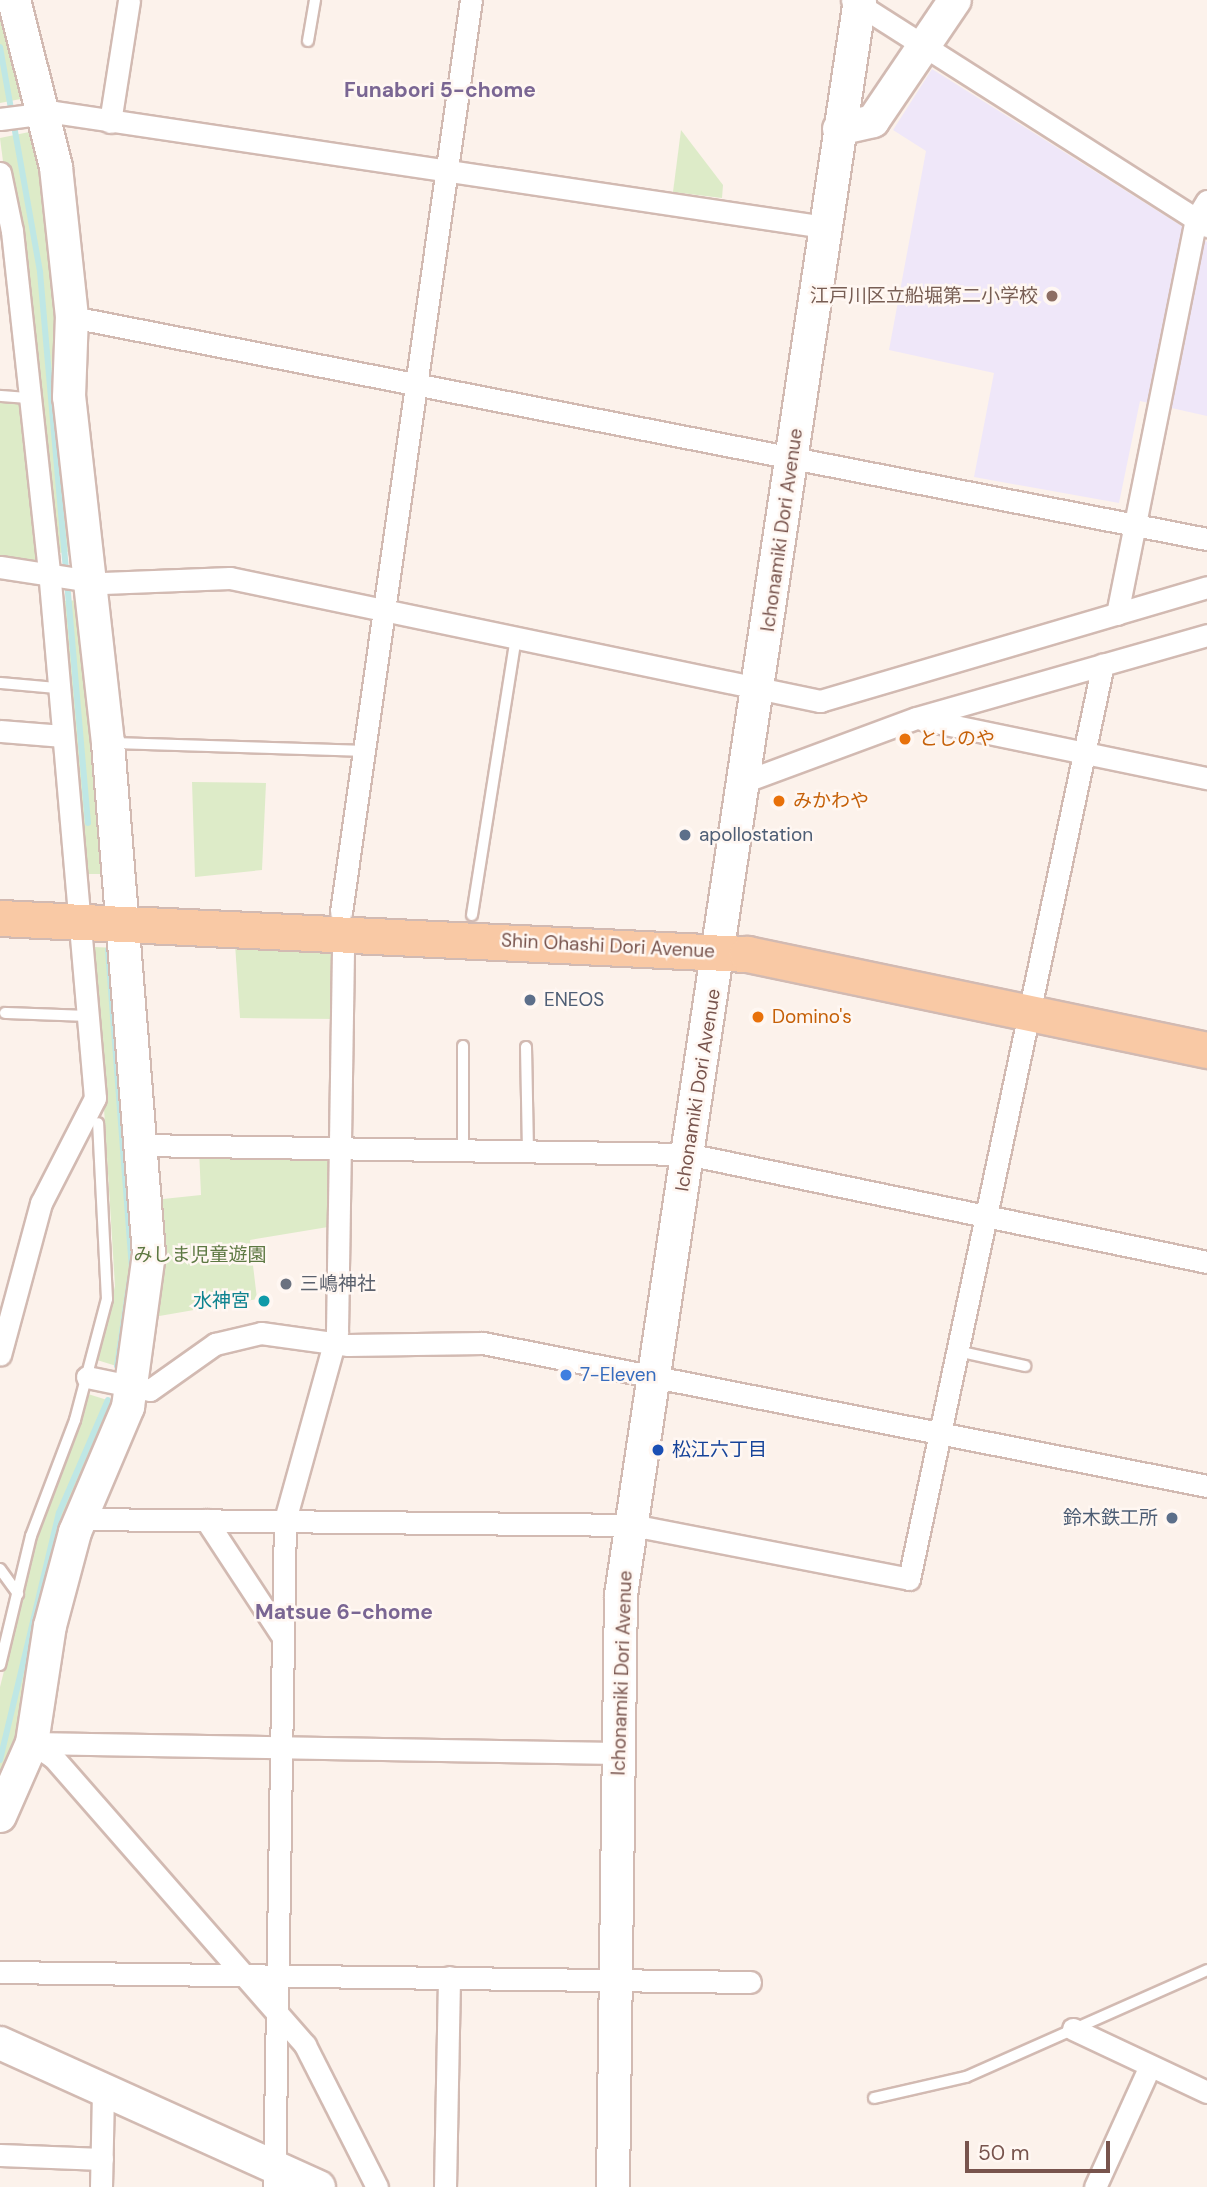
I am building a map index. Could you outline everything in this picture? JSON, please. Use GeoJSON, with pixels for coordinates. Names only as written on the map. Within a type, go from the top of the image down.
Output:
{"type":"FeatureCollection","features":[{"type":"Feature","properties":{"kind":"main road","name":"Shin Ohashi Dori Avenue"},"geometry":{"type":"LineString","coordinates":[[0,895],[82,910]]}},
{"type":"Feature","properties":{"kind":"main road","name":"Shin Ohashi Dori Avenue"},"geometry":{"type":"LineString","coordinates":[[0,918],[82,910],[122,911],[722,940]]}},
{"type":"Feature","properties":{"kind":"main road","name":"Shin Ohashi Dori Avenue"},"geometry":{"type":"LineString","coordinates":[[342,922],[472,915],[722,940],[1031,1002],[1207,1027]]}},
{"type":"Feature","properties":{"kind":"main road","name":"Shin Ohashi Dori Avenue"},"geometry":{"type":"LineString","coordinates":[[1031,1002],[1207,1050]]}},
{"type":"Feature","properties":{"kind":"street"},"geometry":{"type":"LineString","coordinates":[[0,1816],[32,1742],[50,1626],[81,1518],[131,1389],[149,1254],[93,582],[69,397],[72,317],[56,167],[19,116],[14,0]]}},
{"type":"Feature","properties":{"kind":"street"},"geometry":{"type":"LineString","coordinates":[[110,122],[129,0]]}},
{"type":"Feature","properties":{"kind":"street"},"geometry":{"type":"LineString","coordinates":[[274,2177],[279,2015],[281,1634],[285,1520],[333,1342],[340,1152],[342,922],[362,751],[386,608],[415,381],[471,0]]}},
{"type":"Feature","properties":{"kind":"street"},"geometry":{"type":"LineString","coordinates":[[839,129],[873,121],[955,0]]}},
{"type":"Feature","properties":{"kind":"street"},"geometry":{"type":"LineString","coordinates":[[857,1],[924,49],[1203,215],[1131,523],[1117,614]]}},
{"type":"Feature","properties":{"kind":"street","name":"Ichonamiki Dori Avenue"},"geometry":{"type":"LineString","coordinates":[[613,2187],[621,1595],[746,781],[857,1]]}},
{"type":"Feature","properties":{"kind":"street"},"geometry":{"type":"LineString","coordinates":[[19,116],[110,122],[824,227]]}},
{"type":"Feature","properties":{"kind":"street"},"geometry":{"type":"LineString","coordinates":[[0,173],[48,570],[57,688],[82,910],[98,1123]]}},
{"type":"Feature","properties":{"kind":"street"},"geometry":{"type":"LineString","coordinates":[[72,317],[415,381],[1207,539]]}},
{"type":"Feature","properties":{"kind":"street"},"geometry":{"type":"LineString","coordinates":[[0,567],[48,570],[93,582],[230,578],[386,608],[820,701],[1207,587]]}},
{"type":"Feature","properties":{"kind":"street"},"geometry":{"type":"LineString","coordinates":[[746,781],[916,718],[1207,635]]}},
{"type":"Feature","properties":{"kind":"street"},"geometry":{"type":"LineString","coordinates":[[81,1518],[632,1525],[909,1579],[1103,664]]}},
{"type":"Feature","properties":{"kind":"street"},"geometry":{"type":"LineString","coordinates":[[916,718],[1207,778]]}},
{"type":"Feature","properties":{"kind":"street"},"geometry":{"type":"LineString","coordinates":[[0,731],[62,736]]}},
{"type":"Feature","properties":{"kind":"street"},"geometry":{"type":"LineString","coordinates":[[0,1355],[41,1203],[95,1098]]}},
{"type":"Feature","properties":{"kind":"street"},"geometry":{"type":"LineString","coordinates":[[139,1146],[340,1152],[688,1154],[1207,1262]]}},
{"type":"Feature","properties":{"kind":"street"},"geometry":{"type":"LineString","coordinates":[[87,1377],[131,1389],[157,1388],[215,1344],[261,1333],[333,1342],[483,1343],[1207,1486]]}},
{"type":"Feature","properties":{"kind":"street"},"geometry":{"type":"LineString","coordinates":[[206,1520],[281,1634]]}},
{"type":"Feature","properties":{"kind":"street"},"geometry":{"type":"LineString","coordinates":[[32,1742],[281,1749],[617,1753]]}},
{"type":"Feature","properties":{"kind":"street"},"geometry":{"type":"LineString","coordinates":[[32,1742],[53,1757],[305,2045],[377,2187]]}},
{"type":"Feature","properties":{"kind":"street"},"geometry":{"type":"LineString","coordinates":[[0,1972],[750,1982]]}},
{"type":"Feature","properties":{"kind":"street"},"geometry":{"type":"LineString","coordinates":[[445,2187],[449,1977]]}},
{"type":"Feature","properties":{"kind":"street"},"geometry":{"type":"LineString","coordinates":[[1073,2029],[1207,2092]]}},
{"type":"Feature","properties":{"kind":"street"},"geometry":{"type":"LineString","coordinates":[[0,2043],[103,2091],[274,2177],[319,2187]]}},
{"type":"Feature","properties":{"kind":"street"},"geometry":{"type":"LineString","coordinates":[[1095,2187],[1150,2066]]}},
{"type":"Feature","properties":{"kind":"street"},"geometry":{"type":"LineString","coordinates":[[101,2187],[103,2091]]}},
{"type":"Feature","properties":{"kind":"street"},"geometry":{"type":"LineString","coordinates":[[0,2155],[102,2159]]}},
{"type":"Feature","properties":{"kind":"lane"},"geometry":{"type":"LineString","coordinates":[[308,41],[315,0]]}},
{"type":"Feature","properties":{"kind":"lane"},"geometry":{"type":"LineString","coordinates":[[0,396],[26,398]]}},
{"type":"Feature","properties":{"kind":"lane"},"geometry":{"type":"LineString","coordinates":[[472,915],[516,636]]}},
{"type":"Feature","properties":{"kind":"lane"},"geometry":{"type":"LineString","coordinates":[[0,683],[57,688]]}},
{"type":"Feature","properties":{"kind":"lane"},"geometry":{"type":"LineString","coordinates":[[108,743],[362,751]]}},
{"type":"Feature","properties":{"kind":"lane"},"geometry":{"type":"LineString","coordinates":[[5,1013],[90,1016]]}},
{"type":"Feature","properties":{"kind":"lane"},"geometry":{"type":"LineString","coordinates":[[463,1046],[463,1152]]}},
{"type":"Feature","properties":{"kind":"lane"},"geometry":{"type":"LineString","coordinates":[[526,1046],[528,1153]]}},
{"type":"Feature","properties":{"kind":"lane"},"geometry":{"type":"LineString","coordinates":[[0,1663],[31,1536],[87,1377],[108,1287],[98,1123]]}},
{"type":"Feature","properties":{"kind":"lane"},"geometry":{"type":"LineString","coordinates":[[957,1351],[1025,1366]]}},
{"type":"Feature","properties":{"kind":"lane"},"geometry":{"type":"LineString","coordinates":[[0,1569],[18,1594]]}},
{"type":"Feature","properties":{"kind":"lane"},"geometry":{"type":"LineString","coordinates":[[874,2098],[966,2077],[1207,1969]]}},
{"type":"Feature","properties":{"kind":"shaded area","name":"江戸川区立船堀第二小学校"},"geometry":{"type":"Polygon","coordinates":[[[932,69],[1207,242],[1207,416],[1140,401],[1119,503],[974,477],[994,373],[889,350],[926,151],[893,130],[932,69]]]}},
{"type":"Feature","properties":{"kind":"green space"},"geometry":{"type":"Polygon","coordinates":[[[0,0],[31,97],[0,103],[0,0]]]}},
{"type":"Feature","properties":{"kind":"green space"},"geometry":{"type":"Polygon","coordinates":[[[39,130],[79,550],[53,554],[0,138],[39,130]]]}},
{"type":"Feature","properties":{"kind":"green space"},"geometry":{"type":"Polygon","coordinates":[[[681,130],[723,185],[722,198],[673,192],[681,130]]]}},
{"type":"Feature","properties":{"kind":"green space"},"geometry":{"type":"Polygon","coordinates":[[[0,397],[24,399],[42,568],[0,565],[0,397]]]}},
{"type":"Feature","properties":{"kind":"green space"},"geometry":{"type":"Polygon","coordinates":[[[85,600],[108,874],[84,874],[58,601],[85,600]]]}},
{"type":"Feature","properties":{"kind":"green space"},"geometry":{"type":"Polygon","coordinates":[[[192,782],[266,783],[262,870],[195,877],[192,782]]]}},
{"type":"Feature","properties":{"kind":"green space"},"geometry":{"type":"Polygon","coordinates":[[[235,944],[338,946],[338,1019],[240,1018],[235,944]]]}},
{"type":"Feature","properties":{"kind":"green space"},"geometry":{"type":"Polygon","coordinates":[[[94,947],[117,948],[141,1256],[126,1369],[97,1360],[115,1286],[94,947]]]}},
{"type":"Feature","properties":{"kind":"green space","name":"みしま児童遊園"},"geometry":{"type":"Polygon","coordinates":[[[199,1149],[337,1154],[334,1226],[250,1240],[257,1299],[142,1319],[144,1201],[201,1195],[199,1149]]]}},
{"type":"Feature","properties":{"kind":"green space"},"geometry":{"type":"Polygon","coordinates":[[[88,1394],[120,1404],[0,1797],[0,1687],[37,1540],[88,1394]]]}},
{"type":"Feature","properties":{"kind":"waterway"},"geometry":{"type":"LineString","coordinates":[[0,47],[40,272],[88,823]]}},
{"type":"Feature","properties":{"kind":"waterway"},"geometry":{"type":"LineString","coordinates":[[108,950],[132,1267]]}},
{"type":"Feature","properties":{"kind":"waterway"},"geometry":{"type":"LineString","coordinates":[[117,1366],[130,1278]]}},
{"type":"Feature","properties":{"kind":"waterway"},"geometry":{"type":"LineString","coordinates":[[0,1760],[59,1513],[108,1400]]}},
{"type":"Feature","properties":{"kind":"place","name":"江戸川区立船堀第二小学校"},"geometry":{"type":"Point","coordinates":[1052,296]}},
{"type":"Feature","properties":{"kind":"place","name":"としのや"},"geometry":{"type":"Point","coordinates":[905,739]}},
{"type":"Feature","properties":{"kind":"place","name":"みかわや"},"geometry":{"type":"Point","coordinates":[779,801]}},
{"type":"Feature","properties":{"kind":"place","name":"apollostation"},"geometry":{"type":"Point","coordinates":[685,835]}},
{"type":"Feature","properties":{"kind":"place","name":"ENEOS"},"geometry":{"type":"Point","coordinates":[530,1000]}},
{"type":"Feature","properties":{"kind":"place","name":"Domino's"},"geometry":{"type":"Point","coordinates":[758,1017]}},
{"type":"Feature","properties":{"kind":"place","name":"三嶋神社"},"geometry":{"type":"Point","coordinates":[286,1284]}},
{"type":"Feature","properties":{"kind":"place","name":"水神宮"},"geometry":{"type":"Point","coordinates":[264,1301]}},
{"type":"Feature","properties":{"kind":"place","name":"7-Eleven"},"geometry":{"type":"Point","coordinates":[566,1375]}},
{"type":"Feature","properties":{"kind":"place","name":"松江六丁目"},"geometry":{"type":"Point","coordinates":[658,1450]}},
{"type":"Feature","properties":{"kind":"place","name":"鈴木鉄工所"},"geometry":{"type":"Point","coordinates":[1172,1518]}},
{"type":"Feature","properties":{"kind":"district","name":"Funabori 5-chome"},"geometry":{"type":"Point","coordinates":[440,90]}},
{"type":"Feature","properties":{"kind":"district","name":"Matsue 6-chome"},"geometry":{"type":"Point","coordinates":[344,1612]}}]}
